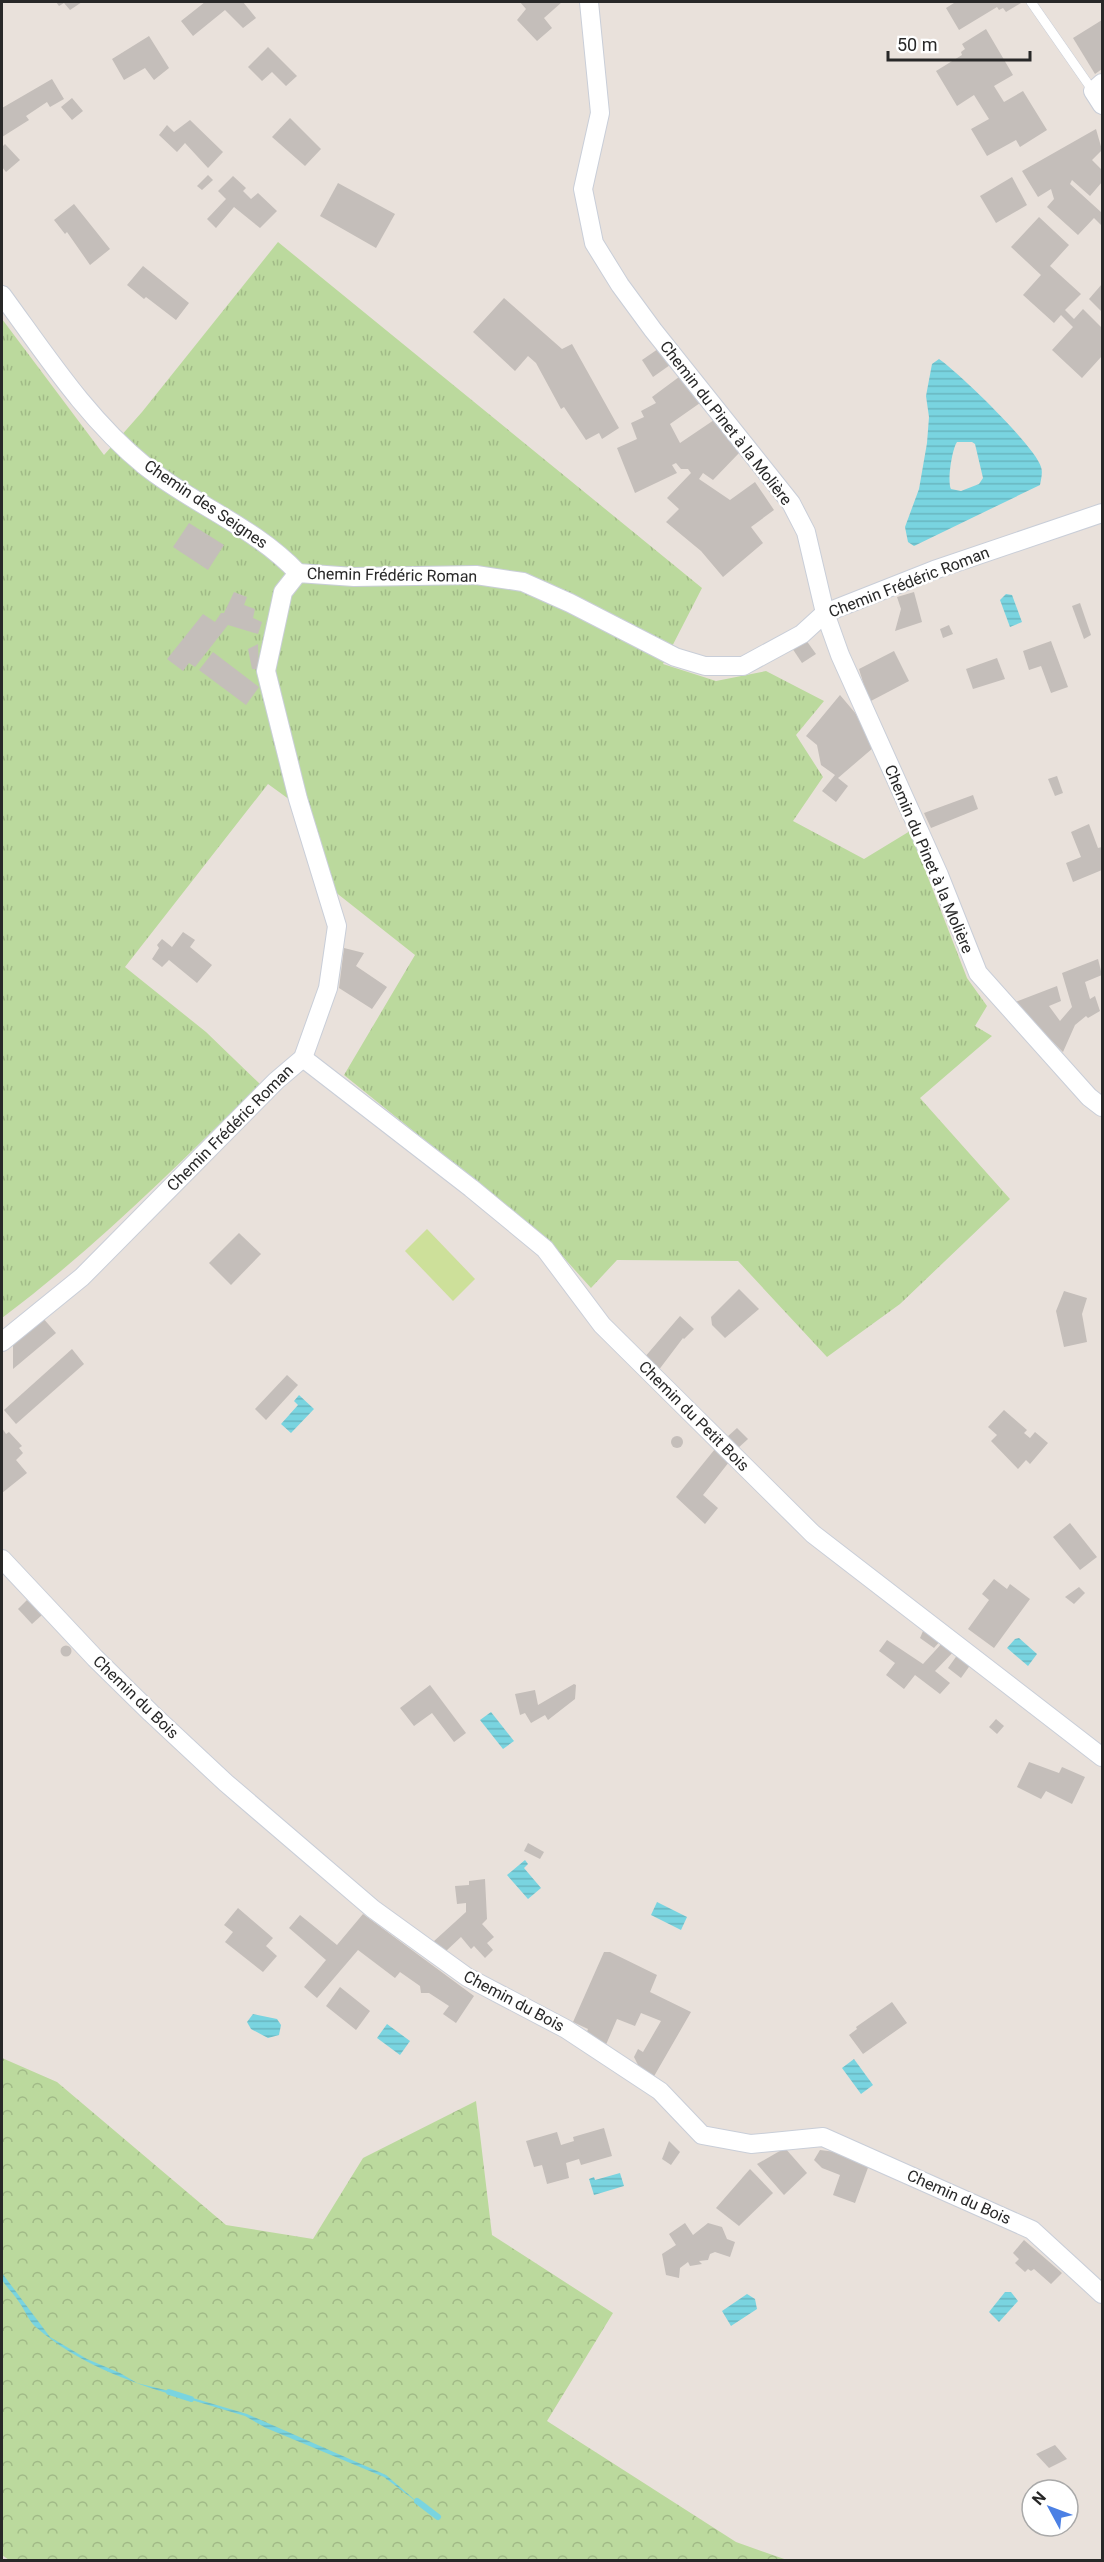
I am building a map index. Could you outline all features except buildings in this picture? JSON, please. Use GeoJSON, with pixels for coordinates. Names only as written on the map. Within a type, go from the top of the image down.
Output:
{"type":"FeatureCollection","features":[{"type":"Feature","properties":{"kind":"street","name":"Chemin du Pinet à la Molière"},"geometry":{"type":"LineString","coordinates":[[589,2],[600,113],[583,189],[594,243],[620,285],[653,330],[790,503],[806,532],[825,613],[868,721],[939,875],[978,973],[1089,1097],[1102,1107]]}},
{"type":"Feature","properties":{"kind":"street","name":"Chemin des Seignes"},"geometry":{"type":"LineString","coordinates":[[2,296],[93,417],[146,466],[279,552],[298,573]]}},
{"type":"Feature","properties":{"kind":"street","name":"Chemin Frédéric Roman"},"geometry":{"type":"LineString","coordinates":[[2,1342],[82,1277],[276,1081],[303,1058],[328,988],[337,927],[298,800],[266,670],[283,592],[298,573],[354,578],[476,575],[523,582],[570,603],[675,657],[705,666],[743,666],[802,634],[825,613],[934,570],[1102,513]]}},
{"type":"Feature","properties":{"kind":"street","name":"Chemin du Petit Bois"},"geometry":{"type":"LineString","coordinates":[[303,1058],[471,1188],[545,1250],[602,1325],[813,1534],[1102,1757]]}},
{"type":"Feature","properties":{"kind":"street","name":"Chemin du Bois"},"geometry":{"type":"LineString","coordinates":[[2,1559],[95,1658],[226,1783],[373,1910],[467,1977],[566,2029],[660,2091],[702,2134],[751,2144],[823,2137],[1032,2230],[1102,2294]]}},
{"type":"Feature","properties":{"kind":"lane"},"geometry":{"type":"LineString","coordinates":[[1031,2],[1099,93]]}},
{"type":"Feature","properties":{"kind":"green space"},"geometry":{"type":"Polygon","coordinates":[[[278,242],[702,588],[663,664],[716,681],[766,671],[824,701],[796,735],[823,777],[793,821],[864,859],[910,831],[967,978],[987,1006],[975,1026],[992,1036],[920,1098],[1010,1199],[900,1304],[827,1357],[738,1261],[617,1260],[591,1288],[548,1240],[344,1075],[415,955],[334,891],[308,813],[268,784],[125,967],[206,1032],[260,1084],[103,1235],[2,1318],[2,319],[104,455],[142,412],[278,242]]]}},
{"type":"Feature","properties":{"kind":"green space"},"geometry":{"type":"Polygon","coordinates":[[[427,1229],[475,1279],[453,1301],[405,1251],[427,1229]]]}},
{"type":"Feature","properties":{"kind":"green space"},"geometry":{"type":"Polygon","coordinates":[[[2,2058],[57,2082],[226,2225],[313,2239],[363,2158],[476,2101],[492,2235],[613,2313],[547,2421],[736,2542],[787,2560],[9,2560],[2,2555],[2,2058]]]}},
{"type":"Feature","properties":{"kind":"water"},"geometry":{"type":"Polygon","coordinates":[[[939,359],[1012,427],[1036,457],[1042,476],[1040,485],[914,546],[908,542],[905,527],[919,489],[927,443],[929,417],[926,396],[932,364],[939,359]],[[957,442],[955,446],[950,473],[951,489],[961,491],[979,484],[983,478],[975,444],[957,442]]]}},
{"type":"Feature","properties":{"kind":"water"},"geometry":{"type":"Polygon","coordinates":[[[1006,594],[1012,595],[1022,622],[1010,627],[1000,600],[1006,594]]]}},
{"type":"Feature","properties":{"kind":"water"},"geometry":{"type":"Polygon","coordinates":[[[299,1395],[314,1409],[291,1433],[281,1424],[298,1405],[294,1401],[299,1395]]]}},
{"type":"Feature","properties":{"kind":"water"},"geometry":{"type":"Polygon","coordinates":[[[1019,1638],[1037,1654],[1028,1666],[1007,1648],[1019,1638]]]}},
{"type":"Feature","properties":{"kind":"water"},"geometry":{"type":"Polygon","coordinates":[[[491,1712],[514,1741],[503,1749],[480,1720],[491,1712]]]}},
{"type":"Feature","properties":{"kind":"water"},"geometry":{"type":"Polygon","coordinates":[[[525,1860],[528,1864],[524,1868],[541,1888],[528,1899],[507,1875],[525,1860]]]}},
{"type":"Feature","properties":{"kind":"water"},"geometry":{"type":"Polygon","coordinates":[[[657,1902],[687,1917],[681,1930],[651,1915],[657,1902]]]}},
{"type":"Feature","properties":{"kind":"water"},"geometry":{"type":"Polygon","coordinates":[[[253,2014],[277,2019],[281,2025],[279,2035],[268,2038],[251,2029],[247,2022],[253,2014]]]}},
{"type":"Feature","properties":{"kind":"water"},"geometry":{"type":"Polygon","coordinates":[[[387,2024],[410,2041],[400,2055],[377,2038],[387,2024]]]}},
{"type":"Feature","properties":{"kind":"water"},"geometry":{"type":"Polygon","coordinates":[[[854,2059],[873,2085],[861,2094],[842,2068],[854,2059]]]}},
{"type":"Feature","properties":{"kind":"water"},"geometry":{"type":"Polygon","coordinates":[[[620,2173],[624,2186],[594,2195],[589,2179],[594,2177],[595,2180],[620,2173]]]}},
{"type":"Feature","properties":{"kind":"water"},"geometry":{"type":"Polygon","coordinates":[[[2,2273],[50,2337],[87,2359],[136,2383],[103,2370],[52,2340],[32,2323],[2,2280],[2,2273]]]}},
{"type":"Feature","properties":{"kind":"water"},"geometry":{"type":"Polygon","coordinates":[[[1005,2292],[1011,2292],[1018,2301],[999,2322],[989,2312],[1005,2292]]]}},
{"type":"Feature","properties":{"kind":"water"},"geometry":{"type":"Polygon","coordinates":[[[747,2294],[755,2299],[757,2309],[731,2326],[722,2311],[747,2294]]]}},
{"type":"Feature","properties":{"kind":"water"},"geometry":{"type":"Polygon","coordinates":[[[138,2383],[177,2393],[177,2396],[138,2383]]]}},
{"type":"Feature","properties":{"kind":"water"},"geometry":{"type":"Polygon","coordinates":[[[186,2396],[247,2414],[386,2475],[422,2506],[384,2477],[266,2428],[245,2416],[185,2398],[186,2396]]]}},
{"type":"Feature","properties":{"kind":"waterway"},"geometry":{"type":"LineString","coordinates":[[169,2392],[191,2399]]}},
{"type":"Feature","properties":{"kind":"waterway"},"geometry":{"type":"LineString","coordinates":[[417,2501],[438,2517]]}}]}
